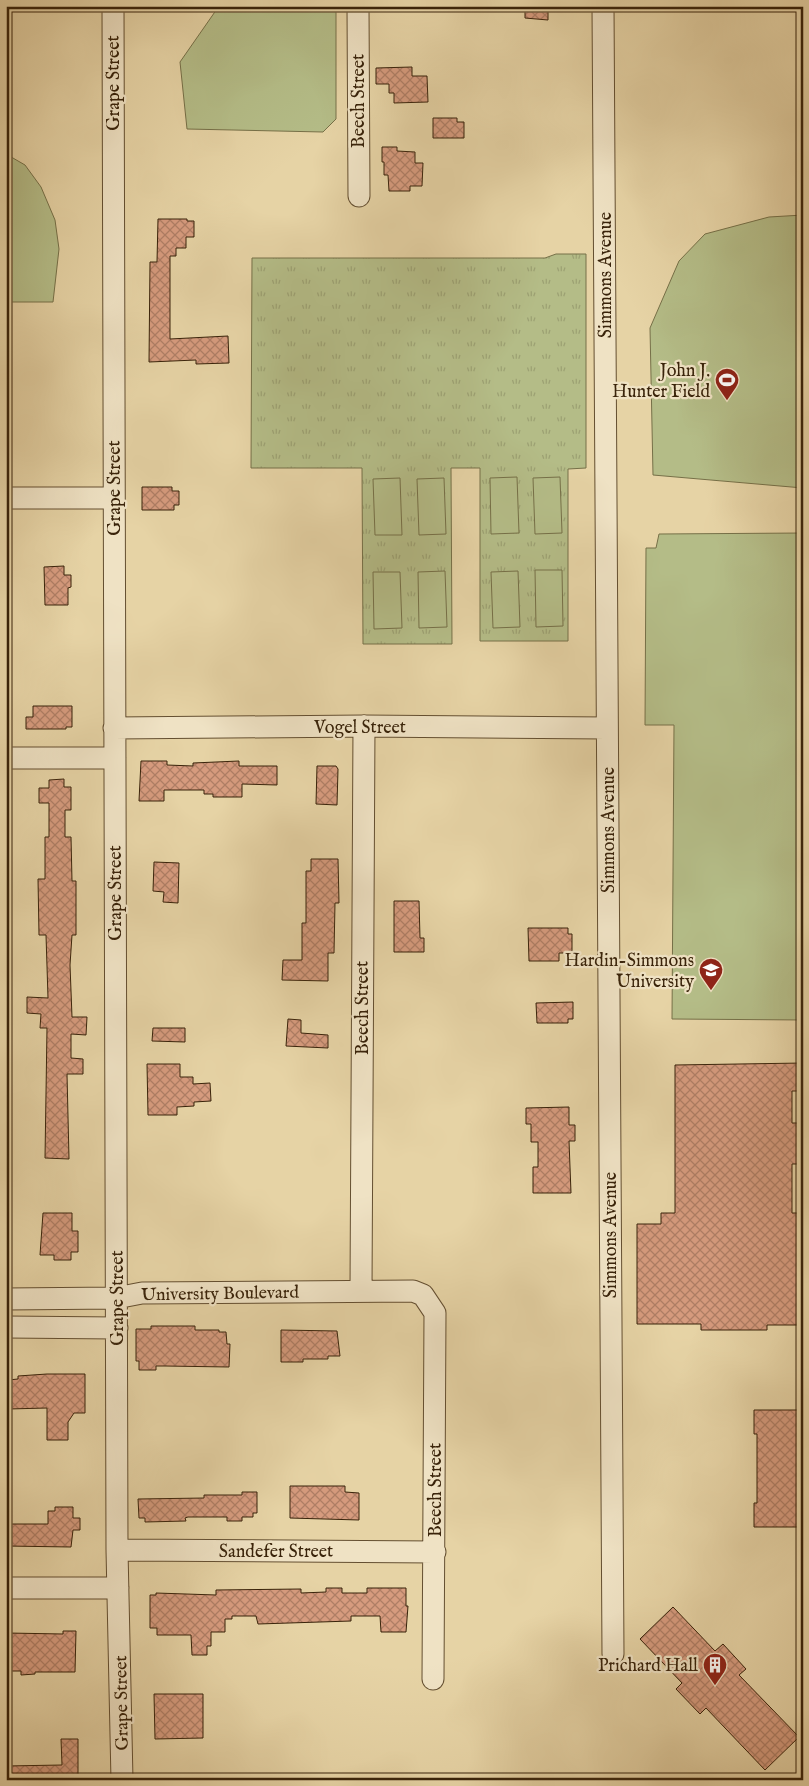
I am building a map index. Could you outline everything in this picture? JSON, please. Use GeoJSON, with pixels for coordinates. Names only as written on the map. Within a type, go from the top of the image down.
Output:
{"type":"FeatureCollection","features":[{"type":"Feature","properties":{"kind":"street","name":"Grape Street"},"geometry":{"type":"LineString","coordinates":[[113,6],[117,1550],[122,1780]]}},
{"type":"Feature","properties":{"kind":"street","name":"Beech Street"},"geometry":{"type":"LineString","coordinates":[[358,6],[359,196]]}},
{"type":"Feature","properties":{"kind":"street","name":"Simmons Avenue"},"geometry":{"type":"LineString","coordinates":[[603,6],[613,1654]]}},
{"type":"Feature","properties":{"kind":"street"},"geometry":{"type":"LineString","coordinates":[[6,498],[114,498]]}},
{"type":"Feature","properties":{"kind":"street","name":"Beech Street"},"geometry":{"type":"LineString","coordinates":[[361,1290],[364,726]]}},
{"type":"Feature","properties":{"kind":"street","name":"Vogel Street"},"geometry":{"type":"LineString","coordinates":[[114,728],[364,726],[607,728]]}},
{"type":"Feature","properties":{"kind":"street"},"geometry":{"type":"LineString","coordinates":[[6,758],[115,758]]}},
{"type":"Feature","properties":{"kind":"street","name":"University Boulevard"},"geometry":{"type":"LineString","coordinates":[[6,1299],[116,1298],[142,1293],[361,1290],[413,1291],[423,1295],[430,1303]]}},
{"type":"Feature","properties":{"kind":"street","name":"Beech Street"},"geometry":{"type":"LineString","coordinates":[[430,1303],[435,1313],[433,1679]]}},
{"type":"Feature","properties":{"kind":"street"},"geometry":{"type":"LineString","coordinates":[[6,1327],[117,1328]]}},
{"type":"Feature","properties":{"kind":"street","name":"Sandefer Street"},"geometry":{"type":"LineString","coordinates":[[117,1550],[435,1552]]}},
{"type":"Feature","properties":{"kind":"street"},"geometry":{"type":"LineString","coordinates":[[6,1588],[118,1588]]}},
{"type":"Feature","properties":{"kind":"green space"},"geometry":{"type":"Polygon","coordinates":[[[219,6],[336,6],[336,119],[323,132],[187,129],[180,62],[219,6]]]}},
{"type":"Feature","properties":{"kind":"green space"},"geometry":{"type":"Polygon","coordinates":[[[6,154],[25,165],[41,187],[55,220],[59,249],[53,302],[6,302],[6,154]]]}},
{"type":"Feature","properties":{"kind":"green space","name":"John J. Hunter Field"},"geometry":{"type":"Polygon","coordinates":[[[803,215],[803,488],[653,475],[650,328],[679,261],[705,234],[769,217],[803,215]]]}},
{"type":"Feature","properties":{"kind":"green space"},"geometry":{"type":"Polygon","coordinates":[[[556,254],[586,254],[586,468],[568,469],[568,641],[480,641],[480,468],[451,468],[452,644],[363,644],[362,468],[251,468],[252,258],[545,258],[556,254]]]}},
{"type":"Feature","properties":{"kind":"green space"},"geometry":{"type":"Polygon","coordinates":[[[517,477],[519,533],[491,534],[490,478],[517,477]]]}},
{"type":"Feature","properties":{"kind":"green space"},"geometry":{"type":"Polygon","coordinates":[[[560,477],[562,533],[535,534],[533,478],[560,477]]]}},
{"type":"Feature","properties":{"kind":"green space"},"geometry":{"type":"Polygon","coordinates":[[[400,478],[402,535],[375,535],[373,479],[400,478]]]}},
{"type":"Feature","properties":{"kind":"green space"},"geometry":{"type":"Polygon","coordinates":[[[444,478],[446,534],[419,535],[417,479],[444,478]]]}},
{"type":"Feature","properties":{"kind":"green space"},"geometry":{"type":"Polygon","coordinates":[[[803,533],[803,1020],[672,1019],[674,725],[645,725],[646,548],[656,548],[659,534],[803,533]]]}},
{"type":"Feature","properties":{"kind":"green space"},"geometry":{"type":"Polygon","coordinates":[[[535,570],[562,570],[563,626],[536,627],[535,570]]]}},
{"type":"Feature","properties":{"kind":"green space"},"geometry":{"type":"Polygon","coordinates":[[[445,571],[447,627],[419,628],[418,572],[445,571]]]}},
{"type":"Feature","properties":{"kind":"green space"},"geometry":{"type":"Polygon","coordinates":[[[518,571],[520,627],[493,628],[491,572],[518,571]]]}},
{"type":"Feature","properties":{"kind":"green space"},"geometry":{"type":"Polygon","coordinates":[[[373,572],[400,572],[402,628],[374,629],[373,572]]]}},
{"type":"Feature","properties":{"kind":"building"},"geometry":{"type":"Polygon","coordinates":[[[525,6],[548,6],[548,20],[525,18],[525,6]]]}},
{"type":"Feature","properties":{"kind":"building"},"geometry":{"type":"Polygon","coordinates":[[[412,67],[412,76],[427,76],[428,102],[394,103],[394,93],[389,93],[389,84],[376,84],[376,68],[412,67]]]}},
{"type":"Feature","properties":{"kind":"building"},"geometry":{"type":"Polygon","coordinates":[[[433,118],[457,118],[457,122],[464,122],[464,138],[433,138],[433,118]]]}},
{"type":"Feature","properties":{"kind":"building"},"geometry":{"type":"Polygon","coordinates":[[[382,147],[397,147],[397,151],[415,152],[415,163],[423,163],[422,186],[410,186],[410,191],[389,191],[388,175],[384,175],[382,147]]]}},
{"type":"Feature","properties":{"kind":"building"},"geometry":{"type":"Polygon","coordinates":[[[158,219],[187,219],[187,221],[194,221],[194,237],[186,237],[186,248],[176,248],[176,256],[170,256],[170,339],[228,336],[229,363],[196,364],[196,360],[149,362],[150,262],[157,262],[158,219]]]}},
{"type":"Feature","properties":{"kind":"building"},"geometry":{"type":"Polygon","coordinates":[[[142,487],[172,487],[172,491],[179,491],[179,505],[174,505],[174,510],[142,510],[142,487]]]}},
{"type":"Feature","properties":{"kind":"building"},"geometry":{"type":"Polygon","coordinates":[[[64,566],[64,575],[71,575],[71,587],[68,588],[68,605],[45,605],[44,567],[64,566]]]}},
{"type":"Feature","properties":{"kind":"building"},"geometry":{"type":"Polygon","coordinates":[[[33,706],[72,706],[72,727],[66,727],[66,729],[26,729],[26,717],[33,717],[33,706]]]}},
{"type":"Feature","properties":{"kind":"building"},"geometry":{"type":"Polygon","coordinates":[[[141,761],[167,761],[167,765],[193,766],[193,763],[239,761],[239,766],[277,766],[277,785],[242,784],[242,797],[213,797],[213,794],[204,794],[204,790],[164,790],[164,801],[139,801],[141,761]]]}},
{"type":"Feature","properties":{"kind":"building"},"geometry":{"type":"Polygon","coordinates":[[[317,766],[336,766],[338,769],[337,805],[316,804],[317,766]]]}},
{"type":"Feature","properties":{"kind":"building"},"geometry":{"type":"Polygon","coordinates":[[[64,779],[64,787],[71,787],[71,810],[65,810],[65,837],[71,837],[72,881],[76,881],[76,935],[72,935],[70,965],[72,1017],[87,1017],[86,1035],[71,1034],[71,1058],[83,1059],[83,1074],[67,1074],[69,1159],[45,1158],[47,1028],[40,1028],[41,1014],[27,1013],[27,997],[48,998],[46,935],[39,935],[38,879],[45,879],[45,837],[49,837],[49,803],[39,803],[39,788],[49,788],[49,780],[64,779]]]}},
{"type":"Feature","properties":{"kind":"building"},"geometry":{"type":"Polygon","coordinates":[[[311,859],[338,859],[339,903],[335,903],[334,953],[328,953],[328,981],[282,980],[283,960],[302,960],[302,923],[306,923],[306,871],[311,871],[311,859]]]}},
{"type":"Feature","properties":{"kind":"building"},"geometry":{"type":"Polygon","coordinates":[[[154,862],[179,863],[178,903],[163,902],[164,892],[153,891],[154,862]]]}},
{"type":"Feature","properties":{"kind":"building"},"geometry":{"type":"Polygon","coordinates":[[[394,901],[419,901],[420,938],[424,938],[424,952],[394,952],[394,901]]]}},
{"type":"Feature","properties":{"kind":"building"},"geometry":{"type":"Polygon","coordinates":[[[528,928],[568,928],[568,934],[572,934],[572,953],[559,953],[559,961],[529,961],[528,928]]]}},
{"type":"Feature","properties":{"kind":"building"},"geometry":{"type":"Polygon","coordinates":[[[573,1002],[573,1019],[568,1019],[568,1023],[537,1023],[536,1003],[573,1002]]]}},
{"type":"Feature","properties":{"kind":"building"},"geometry":{"type":"Polygon","coordinates":[[[288,1019],[301,1020],[301,1033],[328,1035],[328,1048],[286,1046],[288,1019]]]}},
{"type":"Feature","properties":{"kind":"building"},"geometry":{"type":"Polygon","coordinates":[[[153,1028],[185,1028],[185,1042],[152,1041],[153,1028]]]}},
{"type":"Feature","properties":{"kind":"building"},"geometry":{"type":"Polygon","coordinates":[[[803,1063],[803,1091],[792,1091],[792,1123],[803,1123],[803,1164],[792,1164],[792,1213],[803,1213],[803,1325],[767,1325],[767,1330],[701,1330],[701,1324],[637,1324],[637,1224],[661,1224],[661,1213],[675,1213],[675,1065],[803,1063]]]}},
{"type":"Feature","properties":{"kind":"building"},"geometry":{"type":"Polygon","coordinates":[[[147,1064],[180,1064],[180,1077],[193,1077],[193,1084],[210,1083],[211,1101],[194,1102],[194,1106],[177,1107],[177,1115],[148,1115],[147,1064]]]}},
{"type":"Feature","properties":{"kind":"building"},"geometry":{"type":"Polygon","coordinates":[[[569,1107],[569,1125],[575,1125],[575,1141],[569,1141],[571,1193],[533,1193],[533,1167],[538,1167],[538,1142],[531,1142],[531,1124],[526,1124],[526,1108],[569,1107]]]}},
{"type":"Feature","properties":{"kind":"building"},"geometry":{"type":"Polygon","coordinates":[[[43,1213],[72,1213],[72,1231],[78,1231],[78,1252],[71,1252],[71,1260],[54,1260],[54,1255],[40,1255],[43,1213]]]}},
{"type":"Feature","properties":{"kind":"building"},"geometry":{"type":"Polygon","coordinates":[[[151,1326],[195,1326],[195,1330],[219,1330],[219,1332],[226,1332],[227,1344],[230,1344],[229,1367],[156,1366],[156,1370],[139,1370],[139,1361],[136,1361],[136,1329],[151,1329],[151,1326]]]}},
{"type":"Feature","properties":{"kind":"building"},"geometry":{"type":"Polygon","coordinates":[[[281,1330],[337,1331],[340,1356],[328,1356],[328,1359],[303,1359],[303,1362],[281,1362],[281,1330]]]}},
{"type":"Feature","properties":{"kind":"building"},"geometry":{"type":"Polygon","coordinates":[[[85,1374],[85,1413],[74,1413],[68,1422],[68,1440],[47,1440],[47,1408],[8,1409],[8,1380],[18,1379],[18,1376],[85,1374]]]}},
{"type":"Feature","properties":{"kind":"building"},"geometry":{"type":"Polygon","coordinates":[[[754,1410],[803,1410],[803,1442],[799,1442],[799,1495],[803,1495],[803,1527],[754,1527],[754,1503],[757,1503],[757,1434],[754,1434],[754,1410]]]}},
{"type":"Feature","properties":{"kind":"building"},"geometry":{"type":"Polygon","coordinates":[[[290,1486],[345,1486],[345,1492],[359,1493],[359,1520],[290,1518],[290,1486]]]}},
{"type":"Feature","properties":{"kind":"building"},"geometry":{"type":"Polygon","coordinates":[[[242,1492],[257,1492],[257,1513],[253,1513],[253,1517],[242,1517],[242,1521],[227,1521],[227,1517],[188,1517],[185,1518],[186,1521],[145,1522],[145,1518],[139,1518],[138,1499],[204,1498],[204,1495],[242,1495],[242,1492]]]}},
{"type":"Feature","properties":{"kind":"building"},"geometry":{"type":"Polygon","coordinates":[[[55,1507],[73,1507],[73,1518],[80,1518],[80,1530],[73,1530],[71,1547],[6,1546],[6,1524],[48,1524],[48,1511],[55,1511],[55,1507]]]}},
{"type":"Feature","properties":{"kind":"building"},"geometry":{"type":"Polygon","coordinates":[[[326,1588],[342,1588],[342,1593],[367,1593],[367,1588],[406,1588],[406,1606],[408,1606],[406,1632],[381,1632],[380,1616],[351,1616],[351,1621],[258,1624],[256,1616],[232,1616],[232,1619],[225,1619],[225,1632],[211,1632],[211,1646],[207,1646],[207,1655],[192,1655],[191,1635],[157,1635],[157,1628],[150,1628],[150,1595],[156,1595],[156,1593],[216,1595],[216,1590],[301,1589],[301,1593],[326,1592],[326,1588]]]}},
{"type":"Feature","properties":{"kind":"building","name":"Prichard Hall"},"geometry":{"type":"Polygon","coordinates":[[[673,1607],[715,1651],[723,1644],[746,1669],[739,1675],[799,1737],[765,1770],[706,1708],[700,1714],[676,1689],[682,1683],[640,1639],[673,1607]]]}},
{"type":"Feature","properties":{"kind":"building"},"geometry":{"type":"Polygon","coordinates":[[[63,1631],[76,1631],[75,1672],[35,1672],[35,1674],[21,1675],[21,1671],[8,1671],[7,1633],[63,1634],[63,1631]]]}},
{"type":"Feature","properties":{"kind":"building"},"geometry":{"type":"Polygon","coordinates":[[[154,1694],[203,1694],[203,1738],[155,1739],[154,1694]]]}},
{"type":"Feature","properties":{"kind":"building"},"geometry":{"type":"Polygon","coordinates":[[[61,1739],[78,1739],[78,1780],[6,1780],[6,1766],[62,1765],[61,1739]]]}},
{"type":"Feature","properties":{"kind":"place","name":"John J. Hunter Field"},"geometry":{"type":"Point","coordinates":[727,401]}},
{"type":"Feature","properties":{"kind":"place","name":"Hardin-Simmons University"},"geometry":{"type":"Point","coordinates":[711,991]}},
{"type":"Feature","properties":{"kind":"place","name":"Prichard Hall"},"geometry":{"type":"Point","coordinates":[715,1686]}}]}
